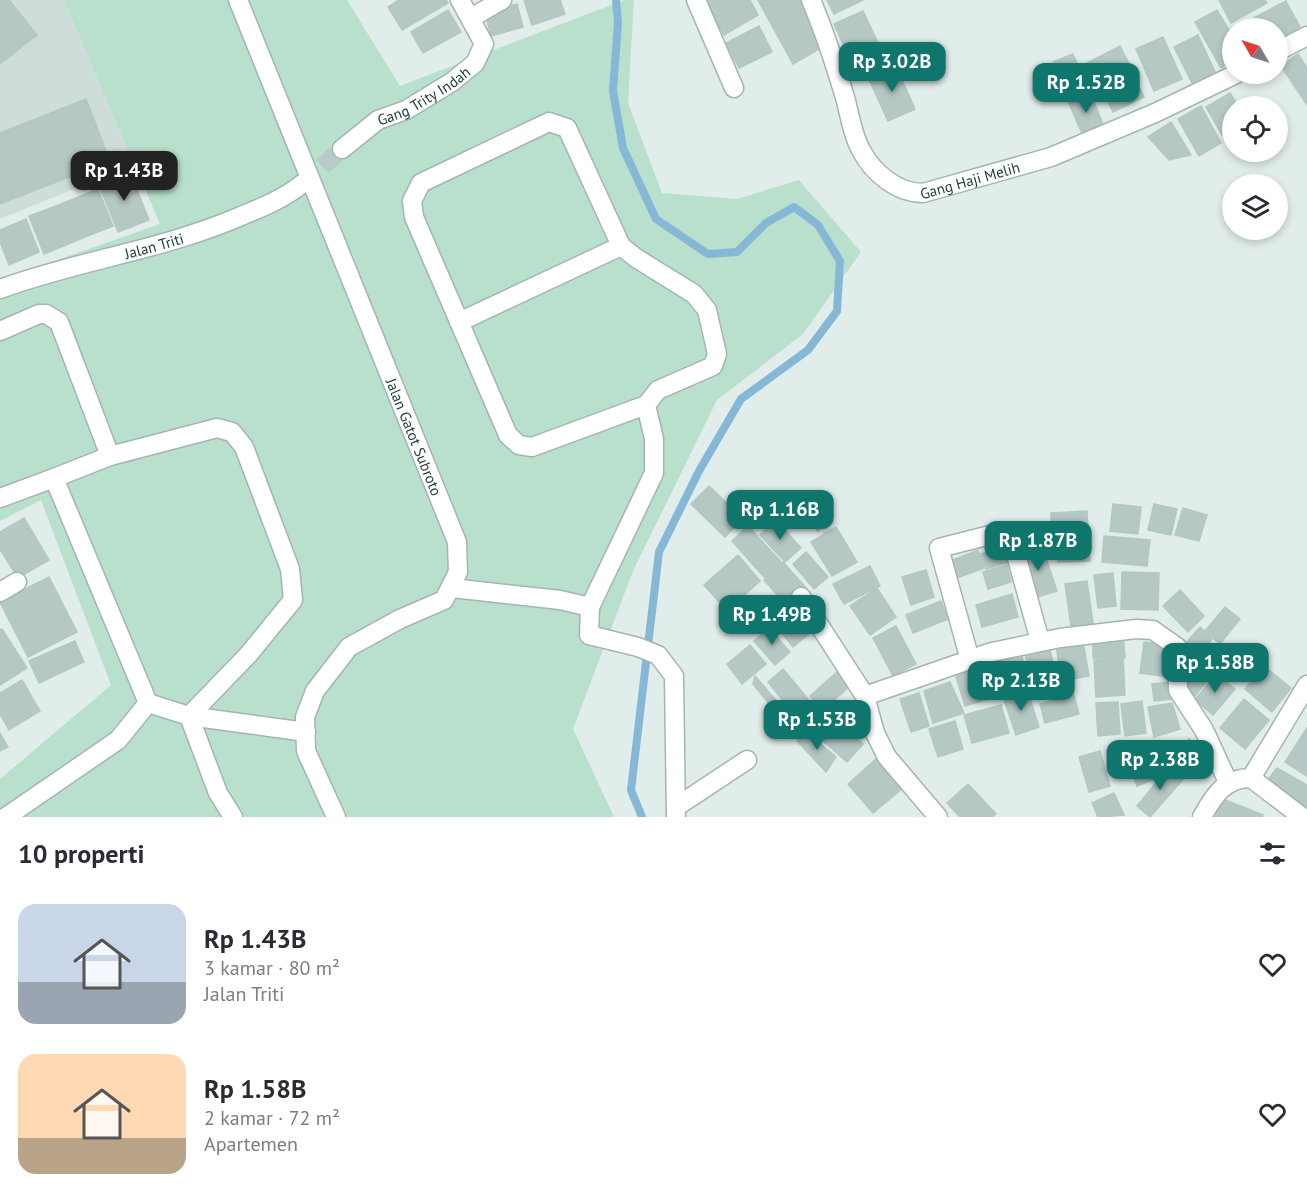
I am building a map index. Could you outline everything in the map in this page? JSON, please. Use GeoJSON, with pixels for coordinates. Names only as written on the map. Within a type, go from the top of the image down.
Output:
{"type":"FeatureCollection","features":[{"type":"Feature","properties":{"kind":"street","name":"Jalan Gatot Subroto"},"geometry":{"type":"LineString","coordinates":[[238,0],[458,542],[458,572],[452,588]]}},
{"type":"Feature","properties":{"kind":"street","name":"Gang Trity Indah"},"geometry":{"type":"LineString","coordinates":[[342,149],[378,120],[406,110],[430,96],[475,63],[484,44],[459,0]]}},
{"type":"Feature","properties":{"kind":"street"},"geometry":{"type":"LineString","coordinates":[[471,18],[502,0]]}},
{"type":"Feature","properties":{"kind":"street"},"geometry":{"type":"LineString","coordinates":[[696,0],[734,88]]}},
{"type":"Feature","properties":{"kind":"street","name":"Gang Haji Melih"},"geometry":{"type":"LineString","coordinates":[[811,0],[826,36],[860,149],[872,165],[897,188],[909,193],[923,194],[1051,158],[1155,113],[1222,81]]}},
{"type":"Feature","properties":{"kind":"street"},"geometry":{"type":"LineString","coordinates":[[1288,46],[1307,36]]}},
{"type":"Feature","properties":{"kind":"street"},"geometry":{"type":"LineString","coordinates":[[549,122],[567,128],[621,246],[694,294],[707,310],[717,354],[713,366],[658,390],[646,405],[532,447],[519,445],[508,435],[459,322],[414,217],[412,201],[421,183],[549,122]]}},
{"type":"Feature","properties":{"kind":"street","name":"Jalan Triti"},"geometry":{"type":"LineString","coordinates":[[0,289],[30,278],[198,234],[288,195],[302,184]]}},
{"type":"Feature","properties":{"kind":"street"},"geometry":{"type":"LineString","coordinates":[[459,322],[621,246]]}},
{"type":"Feature","properties":{"kind":"street"},"geometry":{"type":"LineString","coordinates":[[0,331],[39,314],[46,314],[58,322],[110,456]]}},
{"type":"Feature","properties":{"kind":"street"},"geometry":{"type":"LineString","coordinates":[[646,405],[654,439],[654,473],[591,607],[589,635],[638,647],[658,655],[674,676],[676,812]]}},
{"type":"Feature","properties":{"kind":"street"},"geometry":{"type":"LineString","coordinates":[[0,498],[110,456],[217,428],[232,432],[244,447],[290,569],[293,600],[248,656],[189,716]]}},
{"type":"Feature","properties":{"kind":"street"},"geometry":{"type":"LineString","coordinates":[[54,478],[148,703],[189,716],[306,732]]}},
{"type":"Feature","properties":{"kind":"street"},"geometry":{"type":"LineString","coordinates":[[970,660],[939,548],[1002,532],[1011,537],[1040,641]]}},
{"type":"Feature","properties":{"kind":"street"},"geometry":{"type":"LineString","coordinates":[[0,592],[17,582]]}},
{"type":"Feature","properties":{"kind":"street"},"geometry":{"type":"LineString","coordinates":[[336,817],[306,751],[305,717],[315,691],[349,647],[400,619],[444,600],[452,588],[560,600],[591,607]]}},
{"type":"Feature","properties":{"kind":"street"},"geometry":{"type":"LineString","coordinates":[[801,597],[865,696],[875,733],[884,752],[938,817]]}},
{"type":"Feature","properties":{"kind":"street"},"geometry":{"type":"LineString","coordinates":[[865,696],[970,660],[1040,641],[1136,628],[1153,630],[1177,646],[1178,690],[1203,730],[1228,782]]}},
{"type":"Feature","properties":{"kind":"street"},"geometry":{"type":"LineString","coordinates":[[1251,778],[1307,685]]}},
{"type":"Feature","properties":{"kind":"street"},"geometry":{"type":"LineString","coordinates":[[6,817],[118,740],[148,703]]}},
{"type":"Feature","properties":{"kind":"street"},"geometry":{"type":"LineString","coordinates":[[189,716],[218,793],[233,817]]}},
{"type":"Feature","properties":{"kind":"street"},"geometry":{"type":"LineString","coordinates":[[676,812],[747,760]]}},
{"type":"Feature","properties":{"kind":"street"},"geometry":{"type":"LineString","coordinates":[[1202,817],[1211,800],[1228,782],[1251,778],[1302,817]]}},
{"type":"Feature","properties":{"kind":"shaded area"},"geometry":{"type":"Polygon","coordinates":[[[0,0],[64,0],[136,164],[0,219],[0,0]]]}},
{"type":"Feature","properties":{"kind":"green space"},"geometry":{"type":"Polygon","coordinates":[[[64,0],[347,0],[400,86],[624,0],[634,0],[628,103],[662,193],[737,199],[799,180],[861,252],[803,334],[717,400],[633,571],[573,729],[614,817],[0,817],[0,779],[111,685],[41,500],[0,521],[0,280],[160,224],[64,0]]]}},
{"type":"Feature","properties":{"kind":"building"},"geometry":{"type":"Polygon","coordinates":[[[0,0],[9,0],[37,35],[0,64],[0,0]]]}},
{"type":"Feature","properties":{"kind":"building"},"geometry":{"type":"Polygon","coordinates":[[[399,0],[446,0],[448,3],[402,30],[388,7],[399,0]]]}},
{"type":"Feature","properties":{"kind":"building"},"geometry":{"type":"Polygon","coordinates":[[[524,0],[560,0],[565,14],[532,25],[524,0]]]}},
{"type":"Feature","properties":{"kind":"building"},"geometry":{"type":"Polygon","coordinates":[[[704,0],[750,0],[758,15],[724,35],[704,0]]]}},
{"type":"Feature","properties":{"kind":"building"},"geometry":{"type":"Polygon","coordinates":[[[758,0],[804,0],[828,44],[793,64],[758,0]]]}},
{"type":"Feature","properties":{"kind":"building"},"geometry":{"type":"Polygon","coordinates":[[[827,0],[863,0],[834,14],[827,0]]]}},
{"type":"Feature","properties":{"kind":"building"},"geometry":{"type":"Polygon","coordinates":[[[1219,0],[1265,0],[1267,3],[1240,18],[1228,18],[1219,0]]]}},
{"type":"Feature","properties":{"kind":"building"},"geometry":{"type":"Polygon","coordinates":[[[1286,1],[1300,27],[1288,34],[1288,18],[1254,18],[1286,1]]]}},
{"type":"Feature","properties":{"kind":"building"},"geometry":{"type":"Polygon","coordinates":[[[517,4],[523,27],[491,36],[485,13],[517,4]]]}},
{"type":"Feature","properties":{"kind":"building"},"geometry":{"type":"Polygon","coordinates":[[[448,10],[461,32],[423,53],[411,32],[448,10]]]}},
{"type":"Feature","properties":{"kind":"building"},"geometry":{"type":"Polygon","coordinates":[[[1217,10],[1222,18],[1221,68],[1195,22],[1217,10]]]}},
{"type":"Feature","properties":{"kind":"building"},"geometry":{"type":"Polygon","coordinates":[[[863,11],[886,60],[856,74],[834,24],[863,11]]]}},
{"type":"Feature","properties":{"kind":"building"},"geometry":{"type":"Polygon","coordinates":[[[759,26],[772,52],[739,68],[726,43],[759,26]]]}},
{"type":"Feature","properties":{"kind":"building"},"geometry":{"type":"Polygon","coordinates":[[[1198,35],[1215,72],[1192,83],[1174,47],[1198,35]]]}},
{"type":"Feature","properties":{"kind":"building"},"geometry":{"type":"Polygon","coordinates":[[[1163,37],[1182,79],[1154,91],[1136,49],[1163,37]]]}},
{"type":"Feature","properties":{"kind":"building"},"geometry":{"type":"Polygon","coordinates":[[[1120,46],[1131,68],[1098,84],[1087,63],[1120,46]]]}},
{"type":"Feature","properties":{"kind":"building"},"geometry":{"type":"Polygon","coordinates":[[[1073,54],[1086,85],[1065,96],[1053,62],[1073,54]]]}},
{"type":"Feature","properties":{"kind":"building"},"geometry":{"type":"Polygon","coordinates":[[[1298,54],[1307,68],[1307,105],[1288,76],[1288,61],[1298,54]]]}},
{"type":"Feature","properties":{"kind":"building"},"geometry":{"type":"Polygon","coordinates":[[[895,64],[915,109],[888,121],[868,77],[895,64]]]}},
{"type":"Feature","properties":{"kind":"building"},"geometry":{"type":"Polygon","coordinates":[[[1133,75],[1144,97],[1113,112],[1102,90],[1133,75]]]}},
{"type":"Feature","properties":{"kind":"building"},"geometry":{"type":"Polygon","coordinates":[[[1090,92],[1104,127],[1083,136],[1068,101],[1090,92]]]}},
{"type":"Feature","properties":{"kind":"building"},"geometry":{"type":"Polygon","coordinates":[[[1222,98],[1222,135],[1206,107],[1222,98]]]}},
{"type":"Feature","properties":{"kind":"building"},"geometry":{"type":"Polygon","coordinates":[[[86,99],[110,161],[0,204],[0,133],[86,99]]]}},
{"type":"Feature","properties":{"kind":"building"},"geometry":{"type":"Polygon","coordinates":[[[1201,106],[1221,143],[1199,156],[1178,119],[1201,106]]]}},
{"type":"Feature","properties":{"kind":"building"},"geometry":{"type":"Polygon","coordinates":[[[1171,122],[1191,155],[1169,160],[1148,137],[1171,122]]]}},
{"type":"Feature","properties":{"kind":"building"},"geometry":{"type":"Polygon","coordinates":[[[130,172],[149,220],[118,232],[99,185],[130,172]]]}},
{"type":"Feature","properties":{"kind":"building"},"geometry":{"type":"Polygon","coordinates":[[[98,189],[113,226],[85,237],[71,200],[98,189]]]}},
{"type":"Feature","properties":{"kind":"building"},"geometry":{"type":"Polygon","coordinates":[[[71,200],[85,237],[61,247],[46,210],[71,200]]]}},
{"type":"Feature","properties":{"kind":"building"},"geometry":{"type":"Polygon","coordinates":[[[46,210],[61,247],[44,254],[29,216],[46,210]]]}},
{"type":"Feature","properties":{"kind":"building"},"geometry":{"type":"Polygon","coordinates":[[[26,219],[39,252],[9,265],[0,242],[0,230],[26,219]]]}},
{"type":"Feature","properties":{"kind":"building"},"geometry":{"type":"Polygon","coordinates":[[[709,486],[743,519],[725,537],[691,504],[709,486]]]}},
{"type":"Feature","properties":{"kind":"building"},"geometry":{"type":"Polygon","coordinates":[[[806,491],[833,514],[818,531],[791,508],[806,491]]]}},
{"type":"Feature","properties":{"kind":"building"},"geometry":{"type":"Polygon","coordinates":[[[1113,504],[1141,507],[1138,534],[1110,531],[1113,504]]]}},
{"type":"Feature","properties":{"kind":"building"},"geometry":{"type":"Polygon","coordinates":[[[1154,504],[1177,509],[1171,535],[1148,530],[1154,504]]]}},
{"type":"Feature","properties":{"kind":"building"},"geometry":{"type":"Polygon","coordinates":[[[1183,508],[1207,515],[1199,541],[1175,535],[1183,508]]]}},
{"type":"Feature","properties":{"kind":"building"},"geometry":{"type":"Polygon","coordinates":[[[1087,511],[1088,531],[1051,533],[1051,513],[1087,511]]]}},
{"type":"Feature","properties":{"kind":"building"},"geometry":{"type":"Polygon","coordinates":[[[24,518],[49,560],[18,578],[0,549],[0,532],[24,518]]]}},
{"type":"Feature","properties":{"kind":"building"},"geometry":{"type":"Polygon","coordinates":[[[776,520],[801,548],[785,562],[760,535],[776,520]]]}},
{"type":"Feature","properties":{"kind":"building"},"geometry":{"type":"Polygon","coordinates":[[[748,526],[782,563],[765,578],[732,541],[748,526]]]}},
{"type":"Feature","properties":{"kind":"building"},"geometry":{"type":"Polygon","coordinates":[[[836,527],[857,562],[832,576],[811,542],[836,527]]]}},
{"type":"Feature","properties":{"kind":"building"},"geometry":{"type":"Polygon","coordinates":[[[1089,533],[1090,561],[1058,562],[1056,535],[1089,533]]]}},
{"type":"Feature","properties":{"kind":"building"},"geometry":{"type":"Polygon","coordinates":[[[1104,536],[1150,540],[1147,566],[1102,562],[1104,536]]]}},
{"type":"Feature","properties":{"kind":"building"},"geometry":{"type":"Polygon","coordinates":[[[1005,546],[1009,562],[986,569],[981,554],[1005,546]]]}},
{"type":"Feature","properties":{"kind":"building"},"geometry":{"type":"Polygon","coordinates":[[[1042,546],[1057,591],[1034,598],[1020,554],[1042,546]]]}},
{"type":"Feature","properties":{"kind":"building"},"geometry":{"type":"Polygon","coordinates":[[[978,550],[984,568],[954,579],[948,562],[978,550]]]}},
{"type":"Feature","properties":{"kind":"building"},"geometry":{"type":"Polygon","coordinates":[[[806,552],[828,577],[814,589],[793,564],[806,552]]]}},
{"type":"Feature","properties":{"kind":"building"},"geometry":{"type":"Polygon","coordinates":[[[738,555],[760,581],[727,611],[704,585],[738,555]]]}},
{"type":"Feature","properties":{"kind":"building"},"geometry":{"type":"Polygon","coordinates":[[[783,562],[807,589],[788,607],[764,580],[783,562]]]}},
{"type":"Feature","properties":{"kind":"building"},"geometry":{"type":"Polygon","coordinates":[[[1007,565],[1011,582],[988,589],[983,572],[1007,565]]]}},
{"type":"Feature","properties":{"kind":"building"},"geometry":{"type":"Polygon","coordinates":[[[870,566],[880,586],[844,604],[833,584],[870,566]]]}},
{"type":"Feature","properties":{"kind":"building"},"geometry":{"type":"Polygon","coordinates":[[[926,570],[934,597],[911,605],[902,577],[926,570]]]}},
{"type":"Feature","properties":{"kind":"building"},"geometry":{"type":"Polygon","coordinates":[[[1122,572],[1159,573],[1158,610],[1121,609],[1122,572]]]}},
{"type":"Feature","properties":{"kind":"building"},"geometry":{"type":"Polygon","coordinates":[[[1113,573],[1116,606],[1098,608],[1094,575],[1113,573]]]}},
{"type":"Feature","properties":{"kind":"building"},"geometry":{"type":"Polygon","coordinates":[[[49,577],[77,632],[28,657],[0,602],[49,577]]]}},
{"type":"Feature","properties":{"kind":"building"},"geometry":{"type":"Polygon","coordinates":[[[1087,581],[1093,623],[1071,626],[1065,584],[1087,581]]]}},
{"type":"Feature","properties":{"kind":"building"},"geometry":{"type":"Polygon","coordinates":[[[877,588],[896,617],[870,635],[850,606],[877,588]]]}},
{"type":"Feature","properties":{"kind":"building"},"geometry":{"type":"Polygon","coordinates":[[[1180,590],[1204,616],[1188,632],[1163,606],[1180,590]]]}},
{"type":"Feature","properties":{"kind":"building"},"geometry":{"type":"Polygon","coordinates":[[[1012,594],[1018,617],[982,627],[976,605],[1012,594]]]}},
{"type":"Feature","properties":{"kind":"building"},"geometry":{"type":"Polygon","coordinates":[[[941,601],[948,619],[913,633],[906,615],[941,601]]]}},
{"type":"Feature","properties":{"kind":"building"},"geometry":{"type":"Polygon","coordinates":[[[798,605],[816,628],[793,647],[775,624],[798,605]]]}},
{"type":"Feature","properties":{"kind":"building"},"geometry":{"type":"Polygon","coordinates":[[[1225,607],[1240,619],[1220,644],[1205,631],[1225,607]]]}},
{"type":"Feature","properties":{"kind":"building"},"geometry":{"type":"Polygon","coordinates":[[[896,626],[916,664],[893,676],[873,638],[896,626]]]}},
{"type":"Feature","properties":{"kind":"building"},"geometry":{"type":"Polygon","coordinates":[[[1200,627],[1212,639],[1191,663],[1178,652],[1200,627]]]}},
{"type":"Feature","properties":{"kind":"building"},"geometry":{"type":"Polygon","coordinates":[[[769,628],[790,652],[775,665],[754,641],[769,628]]]}},
{"type":"Feature","properties":{"kind":"building"},"geometry":{"type":"Polygon","coordinates":[[[2,629],[27,668],[0,685],[0,630],[2,629]]]}},
{"type":"Feature","properties":{"kind":"building"},"geometry":{"type":"Polygon","coordinates":[[[1123,634],[1125,658],[1093,658],[1093,636],[1123,634]]]}},
{"type":"Feature","properties":{"kind":"building"},"geometry":{"type":"Polygon","coordinates":[[[75,641],[84,662],[39,683],[29,661],[75,641]]]}},
{"type":"Feature","properties":{"kind":"building"},"geometry":{"type":"Polygon","coordinates":[[[1083,642],[1089,676],[1062,681],[1056,646],[1083,642]]]}},
{"type":"Feature","properties":{"kind":"building"},"geometry":{"type":"Polygon","coordinates":[[[1144,642],[1173,646],[1169,677],[1140,673],[1144,642]]]}},
{"type":"Feature","properties":{"kind":"building"},"geometry":{"type":"Polygon","coordinates":[[[750,645],[766,664],[742,684],[727,664],[750,645]]]}},
{"type":"Feature","properties":{"kind":"building"},"geometry":{"type":"Polygon","coordinates":[[[1049,647],[1061,693],[1038,699],[1025,654],[1049,647]]]}},
{"type":"Feature","properties":{"kind":"building"},"geometry":{"type":"Polygon","coordinates":[[[1020,650],[1029,682],[1004,689],[995,657],[1020,650]]]}},
{"type":"Feature","properties":{"kind":"building"},"geometry":{"type":"Polygon","coordinates":[[[1123,658],[1125,695],[1096,697],[1094,660],[1123,658]]]}},
{"type":"Feature","properties":{"kind":"building"},"geometry":{"type":"Polygon","coordinates":[[[990,660],[1001,695],[965,706],[956,677],[990,660]]]}},
{"type":"Feature","properties":{"kind":"building"},"geometry":{"type":"Polygon","coordinates":[[[1193,662],[1210,677],[1195,696],[1178,682],[1193,662]]]}},
{"type":"Feature","properties":{"kind":"building"},"geometry":{"type":"Polygon","coordinates":[[[1264,666],[1291,688],[1272,712],[1245,689],[1264,666]]]}},
{"type":"Feature","properties":{"kind":"building"},"geometry":{"type":"Polygon","coordinates":[[[783,669],[813,705],[797,718],[768,682],[783,669]]]}},
{"type":"Feature","properties":{"kind":"building"},"geometry":{"type":"Polygon","coordinates":[[[838,671],[851,685],[822,711],[810,696],[838,671]]]}},
{"type":"Feature","properties":{"kind":"building"},"geometry":{"type":"Polygon","coordinates":[[[1216,674],[1235,689],[1213,715],[1195,700],[1216,674]]]}},
{"type":"Feature","properties":{"kind":"building"},"geometry":{"type":"Polygon","coordinates":[[[755,676],[799,727],[795,736],[753,684],[755,676]]]}},
{"type":"Feature","properties":{"kind":"building"},"geometry":{"type":"Polygon","coordinates":[[[22,680],[40,711],[9,730],[0,714],[0,693],[22,680]]]}},
{"type":"Feature","properties":{"kind":"building"},"geometry":{"type":"Polygon","coordinates":[[[950,682],[964,713],[933,723],[924,691],[950,682]]]}},
{"type":"Feature","properties":{"kind":"building"},"geometry":{"type":"Polygon","coordinates":[[[1171,682],[1173,699],[1154,701],[1152,684],[1171,682]]]}},
{"type":"Feature","properties":{"kind":"building"},"geometry":{"type":"Polygon","coordinates":[[[1027,689],[1039,727],[1016,735],[1003,697],[1027,689]]]}},
{"type":"Feature","properties":{"kind":"building"},"geometry":{"type":"Polygon","coordinates":[[[919,693],[929,726],[911,732],[900,699],[919,693]]]}},
{"type":"Feature","properties":{"kind":"building"},"geometry":{"type":"Polygon","coordinates":[[[1074,695],[1079,714],[1045,723],[1040,704],[1074,695]]]}},
{"type":"Feature","properties":{"kind":"building"},"geometry":{"type":"Polygon","coordinates":[[[1244,699],[1269,720],[1245,749],[1220,728],[1244,699]]]}},
{"type":"Feature","properties":{"kind":"building"},"geometry":{"type":"Polygon","coordinates":[[[1142,701],[1146,733],[1125,736],[1121,704],[1142,701]]]}},
{"type":"Feature","properties":{"kind":"building"},"geometry":{"type":"Polygon","coordinates":[[[1118,702],[1120,734],[1098,736],[1096,703],[1118,702]]]}},
{"type":"Feature","properties":{"kind":"building"},"geometry":{"type":"Polygon","coordinates":[[[1172,703],[1180,729],[1154,737],[1148,707],[1172,703]]]}},
{"type":"Feature","properties":{"kind":"building"},"geometry":{"type":"Polygon","coordinates":[[[1001,705],[1009,733],[972,743],[964,715],[1001,705]]]}},
{"type":"Feature","properties":{"kind":"building"},"geometry":{"type":"Polygon","coordinates":[[[830,716],[863,744],[847,762],[815,734],[830,716]]]}},
{"type":"Feature","properties":{"kind":"building"},"geometry":{"type":"Polygon","coordinates":[[[955,721],[963,749],[938,757],[929,729],[955,721]]]}},
{"type":"Feature","properties":{"kind":"building"},"geometry":{"type":"Polygon","coordinates":[[[1307,728],[1307,776],[1285,762],[1307,728]]]}},
{"type":"Feature","properties":{"kind":"building"},"geometry":{"type":"Polygon","coordinates":[[[804,730],[836,757],[826,772],[797,741],[804,730]]]}},
{"type":"Feature","properties":{"kind":"building"},"geometry":{"type":"Polygon","coordinates":[[[0,733],[8,747],[0,751],[0,733]]]}},
{"type":"Feature","properties":{"kind":"building"},"geometry":{"type":"Polygon","coordinates":[[[1189,739],[1206,759],[1190,773],[1173,753],[1189,739]]]}},
{"type":"Feature","properties":{"kind":"building"},"geometry":{"type":"Polygon","coordinates":[[[1142,741],[1157,778],[1137,786],[1122,749],[1142,741]]]}},
{"type":"Feature","properties":{"kind":"building"},"geometry":{"type":"Polygon","coordinates":[[[1100,751],[1110,786],[1089,792],[1079,757],[1100,751]]]}},
{"type":"Feature","properties":{"kind":"building"},"geometry":{"type":"Polygon","coordinates":[[[877,758],[903,788],[873,813],[848,784],[877,758]]]}},
{"type":"Feature","properties":{"kind":"building"},"geometry":{"type":"Polygon","coordinates":[[[1170,766],[1184,778],[1150,817],[1137,806],[1170,766]]]}},
{"type":"Feature","properties":{"kind":"building"},"geometry":{"type":"Polygon","coordinates":[[[1277,768],[1307,785],[1306,808],[1266,782],[1277,768]]]}},
{"type":"Feature","properties":{"kind":"building"},"geometry":{"type":"Polygon","coordinates":[[[968,784],[996,814],[992,817],[960,817],[947,803],[968,784]]]}},
{"type":"Feature","properties":{"kind":"building"},"geometry":{"type":"Polygon","coordinates":[[[1114,793],[1124,815],[1098,817],[1092,803],[1114,793]]]}},
{"type":"Feature","properties":{"kind":"building"},"geometry":{"type":"Polygon","coordinates":[[[1215,796],[1263,815],[1262,817],[1207,817],[1215,796]]]}},
{"type":"Feature","properties":{"kind":"waterway"},"geometry":{"type":"LineString","coordinates":[[616,0],[618,22],[613,91],[623,148],[656,219],[708,254],[737,252],[766,223],[794,207],[818,225],[840,261],[837,311],[808,350],[741,399],[699,471],[659,552],[631,790],[642,817]]}},
{"type":"Feature","properties":{"kind":"tunnel"},"geometry":{"type":"LineString","coordinates":[[302,184],[342,149]]}}]}
